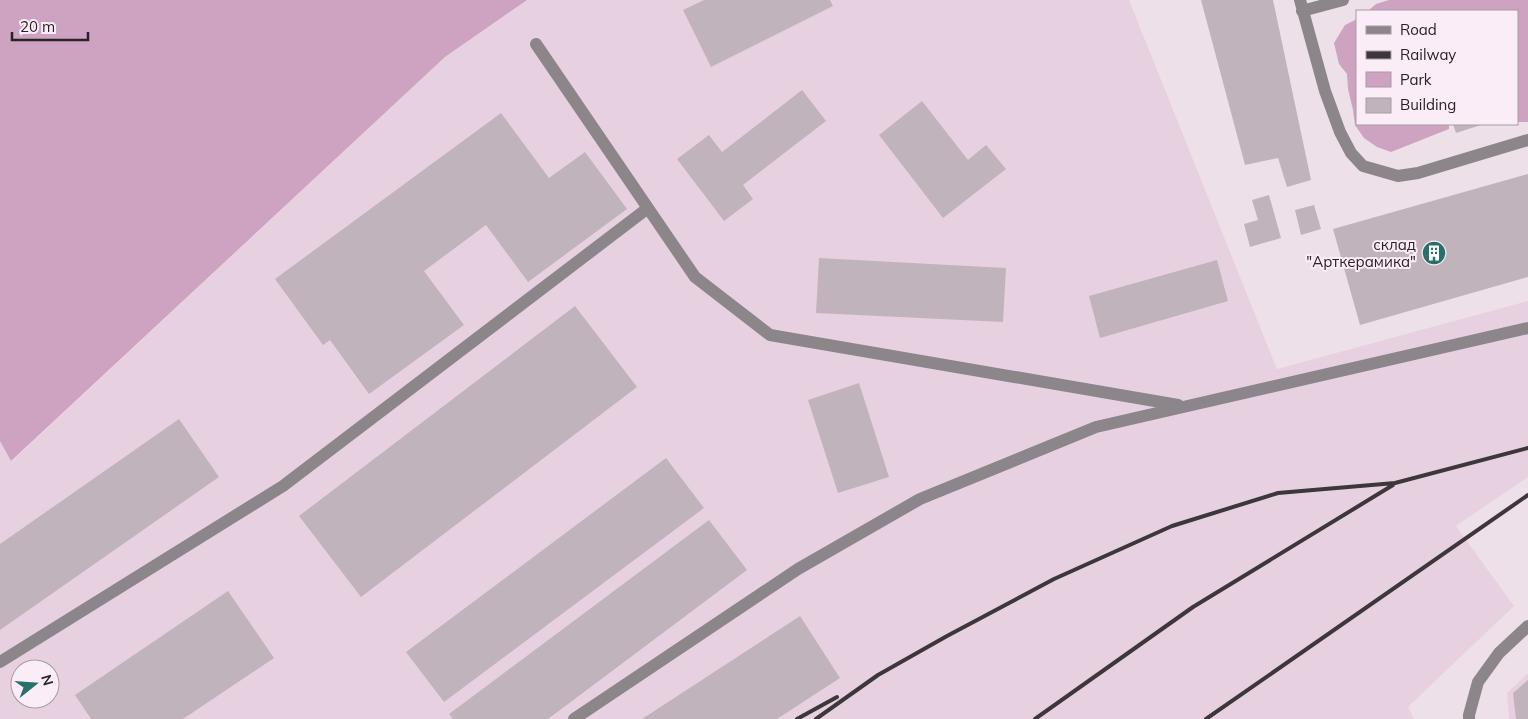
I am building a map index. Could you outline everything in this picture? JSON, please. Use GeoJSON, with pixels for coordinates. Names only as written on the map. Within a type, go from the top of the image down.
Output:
{"type":"FeatureCollection","features":[{"type":"Feature","properties":{"kind":"street"},"geometry":{"type":"LineString","coordinates":[[1343,0],[1301,6],[1325,91],[1340,132],[1350,153],[1363,166],[1398,176],[1418,173],[1528,140]]}},
{"type":"Feature","properties":{"kind":"street"},"geometry":{"type":"LineString","coordinates":[[536,44],[695,278],[770,335],[1183,406]]}},
{"type":"Feature","properties":{"kind":"street"},"geometry":{"type":"LineString","coordinates":[[0,662],[283,486],[648,208]]}},
{"type":"Feature","properties":{"kind":"street"},"geometry":{"type":"LineString","coordinates":[[574,719],[798,569],[920,499],[1096,426],[1528,328]]}},
{"type":"Feature","properties":{"kind":"street"},"geometry":{"type":"LineString","coordinates":[[1469,719],[1478,682],[1499,653],[1528,626]]}},
{"type":"Feature","properties":{"kind":"shaded area"},"geometry":{"type":"Polygon","coordinates":[[[527,0],[1129,0],[1277,369],[1528,301],[1528,477],[1456,526],[1514,606],[1408,707],[1414,719],[0,719],[0,441],[12,461],[445,57],[527,0]]]}},
{"type":"Feature","properties":{"kind":"shaded area"},"geometry":{"type":"Polygon","coordinates":[[[1528,673],[1528,719],[1509,719],[1507,693],[1528,673]]]}},
{"type":"Feature","properties":{"kind":"green space"},"geometry":{"type":"Polygon","coordinates":[[[0,0],[527,0],[445,57],[11,461],[0,441],[0,0]]]}},
{"type":"Feature","properties":{"kind":"green space"},"geometry":{"type":"Polygon","coordinates":[[[1389,0],[1528,0],[1528,122],[1518,122],[1518,10],[1369,10],[1376,4],[1389,0]]]}},
{"type":"Feature","properties":{"kind":"green space"},"geometry":{"type":"Polygon","coordinates":[[[1356,20],[1356,125],[1449,125],[1449,129],[1391,152],[1377,147],[1364,138],[1355,125],[1347,74],[1339,64],[1334,43],[1345,25],[1356,20]]]}},
{"type":"Feature","properties":{"kind":"building"},"geometry":{"type":"Polygon","coordinates":[[[704,0],[830,0],[833,6],[711,67],[683,10],[704,0]]]}},
{"type":"Feature","properties":{"kind":"building"},"geometry":{"type":"Polygon","coordinates":[[[1201,0],[1273,0],[1311,180],[1287,187],[1278,158],[1245,165],[1201,0]]]}},
{"type":"Feature","properties":{"kind":"building"},"geometry":{"type":"Polygon","coordinates":[[[802,90],[826,121],[743,185],[753,199],[724,221],[677,159],[709,135],[722,152],[802,90]]]}},
{"type":"Feature","properties":{"kind":"building"},"geometry":{"type":"Polygon","coordinates":[[[922,101],[968,160],[986,145],[1006,169],[943,218],[879,135],[922,101]]]}},
{"type":"Feature","properties":{"kind":"building"},"geometry":{"type":"Polygon","coordinates":[[[501,113],[549,178],[585,152],[627,209],[528,282],[486,225],[424,271],[464,325],[369,394],[330,340],[323,345],[275,279],[501,113]]]}},
{"type":"Feature","properties":{"kind":"building"},"geometry":{"type":"Polygon","coordinates":[[[1453,125],[1481,125],[1456,133],[1453,125]]]}},
{"type":"Feature","properties":{"kind":"building","name":"склад \"Арткерамика\""},"geometry":{"type":"Polygon","coordinates":[[[1528,174],[1528,277],[1360,325],[1333,229],[1528,174]]]}},
{"type":"Feature","properties":{"kind":"building"},"geometry":{"type":"Polygon","coordinates":[[[1269,195],[1281,238],[1250,247],[1244,224],[1258,220],[1252,200],[1269,195]]]}},
{"type":"Feature","properties":{"kind":"building"},"geometry":{"type":"Polygon","coordinates":[[[1314,205],[1321,229],[1301,235],[1295,210],[1314,205]]]}},
{"type":"Feature","properties":{"kind":"building"},"geometry":{"type":"Polygon","coordinates":[[[819,258],[1006,268],[1003,322],[816,313],[819,258]]]}},
{"type":"Feature","properties":{"kind":"building"},"geometry":{"type":"Polygon","coordinates":[[[1217,260],[1228,301],[1100,338],[1089,296],[1217,260]]]}},
{"type":"Feature","properties":{"kind":"building"},"geometry":{"type":"Polygon","coordinates":[[[575,306],[637,387],[361,597],[299,516],[575,306]]]}},
{"type":"Feature","properties":{"kind":"building"},"geometry":{"type":"Polygon","coordinates":[[[859,383],[889,477],[838,493],[808,400],[859,383]]]}},
{"type":"Feature","properties":{"kind":"building"},"geometry":{"type":"Polygon","coordinates":[[[179,419],[219,477],[0,630],[0,544],[179,419]]]}},
{"type":"Feature","properties":{"kind":"building"},"geometry":{"type":"Polygon","coordinates":[[[666,458],[704,508],[444,702],[406,652],[666,458]]]}},
{"type":"Feature","properties":{"kind":"building"},"geometry":{"type":"Polygon","coordinates":[[[709,520],[747,570],[548,719],[453,719],[449,714],[709,520]]]}},
{"type":"Feature","properties":{"kind":"building"},"geometry":{"type":"Polygon","coordinates":[[[228,591],[274,658],[183,719],[91,719],[75,695],[228,591]]]}},
{"type":"Feature","properties":{"kind":"building"},"geometry":{"type":"Polygon","coordinates":[[[800,616],[840,678],[777,719],[642,719],[800,616]]]}},
{"type":"Feature","properties":{"kind":"building"},"geometry":{"type":"Polygon","coordinates":[[[1528,680],[1528,719],[1516,719],[1513,693],[1528,680]]]}},
{"type":"Feature","properties":{"kind":"railway"},"geometry":{"type":"LineString","coordinates":[[816,719],[878,675],[947,636],[1054,579],[1172,526],[1278,493],[1395,483],[1528,448]]}},
{"type":"Feature","properties":{"kind":"railway"},"geometry":{"type":"LineString","coordinates":[[1035,719],[1193,607],[1393,485]]}},
{"type":"Feature","properties":{"kind":"railway"},"geometry":{"type":"LineString","coordinates":[[1206,719],[1528,495]]}},
{"type":"Feature","properties":{"kind":"railway"},"geometry":{"type":"LineString","coordinates":[[797,719],[837,697]]}},
{"type":"Feature","properties":{"kind":"place","name":"склад \"Арткерамика\""},"geometry":{"type":"Point","coordinates":[1434,253]}}]}
